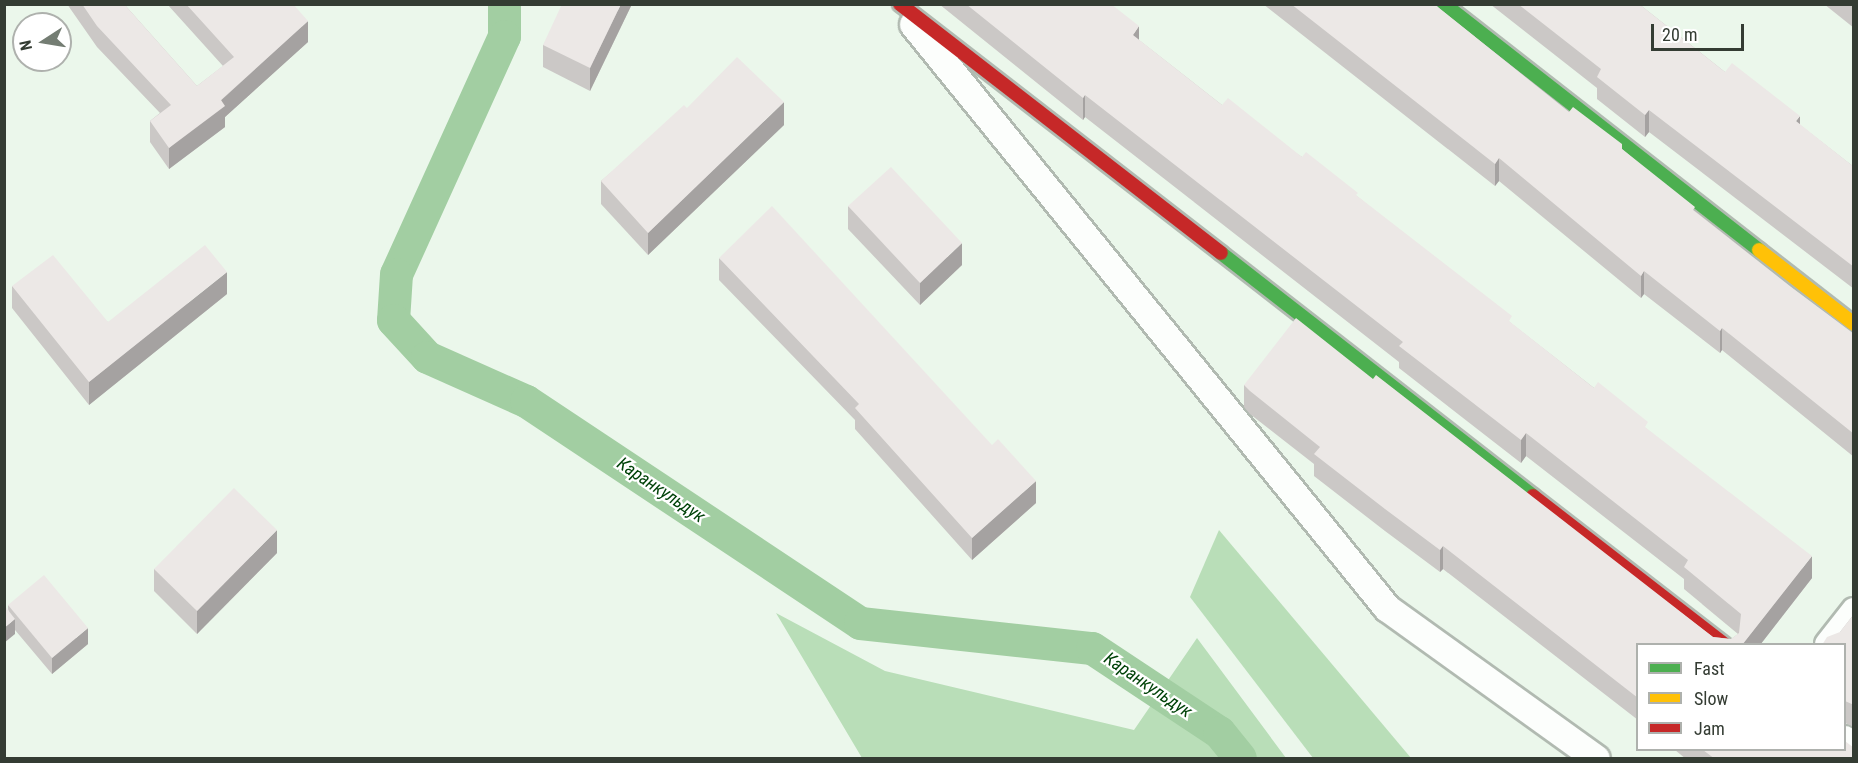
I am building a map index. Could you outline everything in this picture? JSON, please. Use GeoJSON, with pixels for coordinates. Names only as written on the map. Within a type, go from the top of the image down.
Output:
{"type":"FeatureCollection","features":[{"type":"Feature","properties":{"kind":"street"},"geometry":{"type":"LineString","coordinates":[[899,4],[1721,643]]}},
{"type":"Feature","properties":{"kind":"street"},"geometry":{"type":"LineString","coordinates":[[899,4],[1387,608],[1596,759]]}},
{"type":"Feature","properties":{"kind":"street"},"geometry":{"type":"LineString","coordinates":[[1444,4],[1854,324]]}},
{"type":"Feature","properties":{"kind":"street"},"geometry":{"type":"LineString","coordinates":[[1830,643],[1854,611]]}},
{"type":"Feature","properties":{"kind":"green space"},"geometry":{"type":"Polygon","coordinates":[[[1219,530],[1411,758],[1313,758],[1190,597],[1219,530]]]}},
{"type":"Feature","properties":{"kind":"green space"},"geometry":{"type":"Polygon","coordinates":[[[776,613],[885,671],[1134,730],[1197,638],[1286,758],[862,758],[776,613]]]}},
{"type":"Feature","properties":{"kind":"building"},"geometry":{"type":"Polygon","coordinates":[[[82,4],[124,4],[197,86],[234,57],[186,4],[293,4],[308,21],[221,100],[225,106],[169,148],[150,121],[171,105],[97,26],[82,4]]]}},
{"type":"Feature","properties":{"kind":"building"},"geometry":{"type":"Polygon","coordinates":[[[562,4],[621,4],[590,68],[543,45],[562,4]]]}},
{"type":"Feature","properties":{"kind":"building"},"geometry":{"type":"Polygon","coordinates":[[[966,4],[1111,4],[1139,26],[1133,35],[1222,105],[1228,98],[1302,157],[1306,152],[1358,193],[1356,195],[1512,316],[1509,321],[1594,388],[1598,382],[1648,422],[1645,427],[1812,556],[1744,643],[1636,643],[1636,696],[1443,546],[1440,550],[1314,454],[1320,447],[1244,385],[1296,318],[1373,379],[1376,375],[1713,637],[1731,639],[1739,633],[1741,614],[1684,567],[1688,560],[1526,433],[1521,440],[1399,346],[1403,342],[1085,95],[1083,98],[966,4]]]}},
{"type":"Feature","properties":{"kind":"building"},"geometry":{"type":"Polygon","coordinates":[[[1291,4],[1434,4],[1569,112],[1573,107],[1622,144],[1622,149],[1695,207],[1693,210],[1854,334],[1854,434],[1722,328],[1720,331],[1644,271],[1641,276],[1499,158],[1495,164],[1291,4]]]}},
{"type":"Feature","properties":{"kind":"building"},"geometry":{"type":"Polygon","coordinates":[[[1518,4],[1639,4],[1725,72],[1732,63],[1800,116],[1796,121],[1854,167],[1854,267],[1649,110],[1645,115],[1597,77],[1601,69],[1518,4]]]}},
{"type":"Feature","properties":{"kind":"building"},"geometry":{"type":"Polygon","coordinates":[[[737,57],[784,102],[648,233],[601,181],[684,105],[687,108],[737,57]]]}},
{"type":"Feature","properties":{"kind":"building"},"geometry":{"type":"Polygon","coordinates":[[[891,167],[962,243],[920,283],[848,206],[891,167]]]}},
{"type":"Feature","properties":{"kind":"building"},"geometry":{"type":"Polygon","coordinates":[[[772,206],[992,445],[998,439],[1036,481],[972,538],[855,408],[859,404],[719,258],[772,206]]]}},
{"type":"Feature","properties":{"kind":"building"},"geometry":{"type":"Polygon","coordinates":[[[205,245],[227,272],[89,382],[12,286],[53,255],[108,322],[205,245]]]}},
{"type":"Feature","properties":{"kind":"building"},"geometry":{"type":"Polygon","coordinates":[[[234,488],[277,530],[197,611],[154,569],[234,488]]]}},
{"type":"Feature","properties":{"kind":"building"},"geometry":{"type":"Polygon","coordinates":[[[44,575],[88,628],[52,658],[8,605],[44,575]]]}},
{"type":"Feature","properties":{"kind":"building"},"geometry":{"type":"Polygon","coordinates":[[[4,605],[15,619],[4,628],[4,605]]]}},
{"type":"Feature","properties":{"kind":"building"},"geometry":{"type":"Polygon","coordinates":[[[1854,614],[1854,705],[1846,701],[1846,643],[1823,643],[1827,637],[1840,632],[1854,614]]]}},
{"type":"Feature","properties":{"kind":"building"},"geometry":{"type":"Polygon","coordinates":[[[1846,742],[1854,748],[1854,759],[1715,759],[1704,751],[1846,751],[1846,742]]]}},
{"type":"Feature","properties":{"kind":"waterway","name":"Каранкульдук"},"geometry":{"type":"LineString","coordinates":[[504,4],[504,36],[396,274],[393,320],[427,357],[526,401],[860,623],[1092,648],[1219,732],[1240,758]]}},
{"type":"Feature","properties":{"kind":"traffic: fast"},"geometry":{"type":"LineString","coordinates":[[1444,4],[1759,250]]}},
{"type":"Feature","properties":{"kind":"traffic: fast"},"geometry":{"type":"LineString","coordinates":[[1221,253],[1533,496]]}},
{"type":"Feature","properties":{"kind":"traffic: slow"},"geometry":{"type":"LineString","coordinates":[[1759,250],[1854,324]]}},
{"type":"Feature","properties":{"kind":"traffic: jam"},"geometry":{"type":"LineString","coordinates":[[900,4],[1221,253]]}},
{"type":"Feature","properties":{"kind":"traffic: jam"},"geometry":{"type":"LineString","coordinates":[[1533,496],[1723,643]]}}]}
